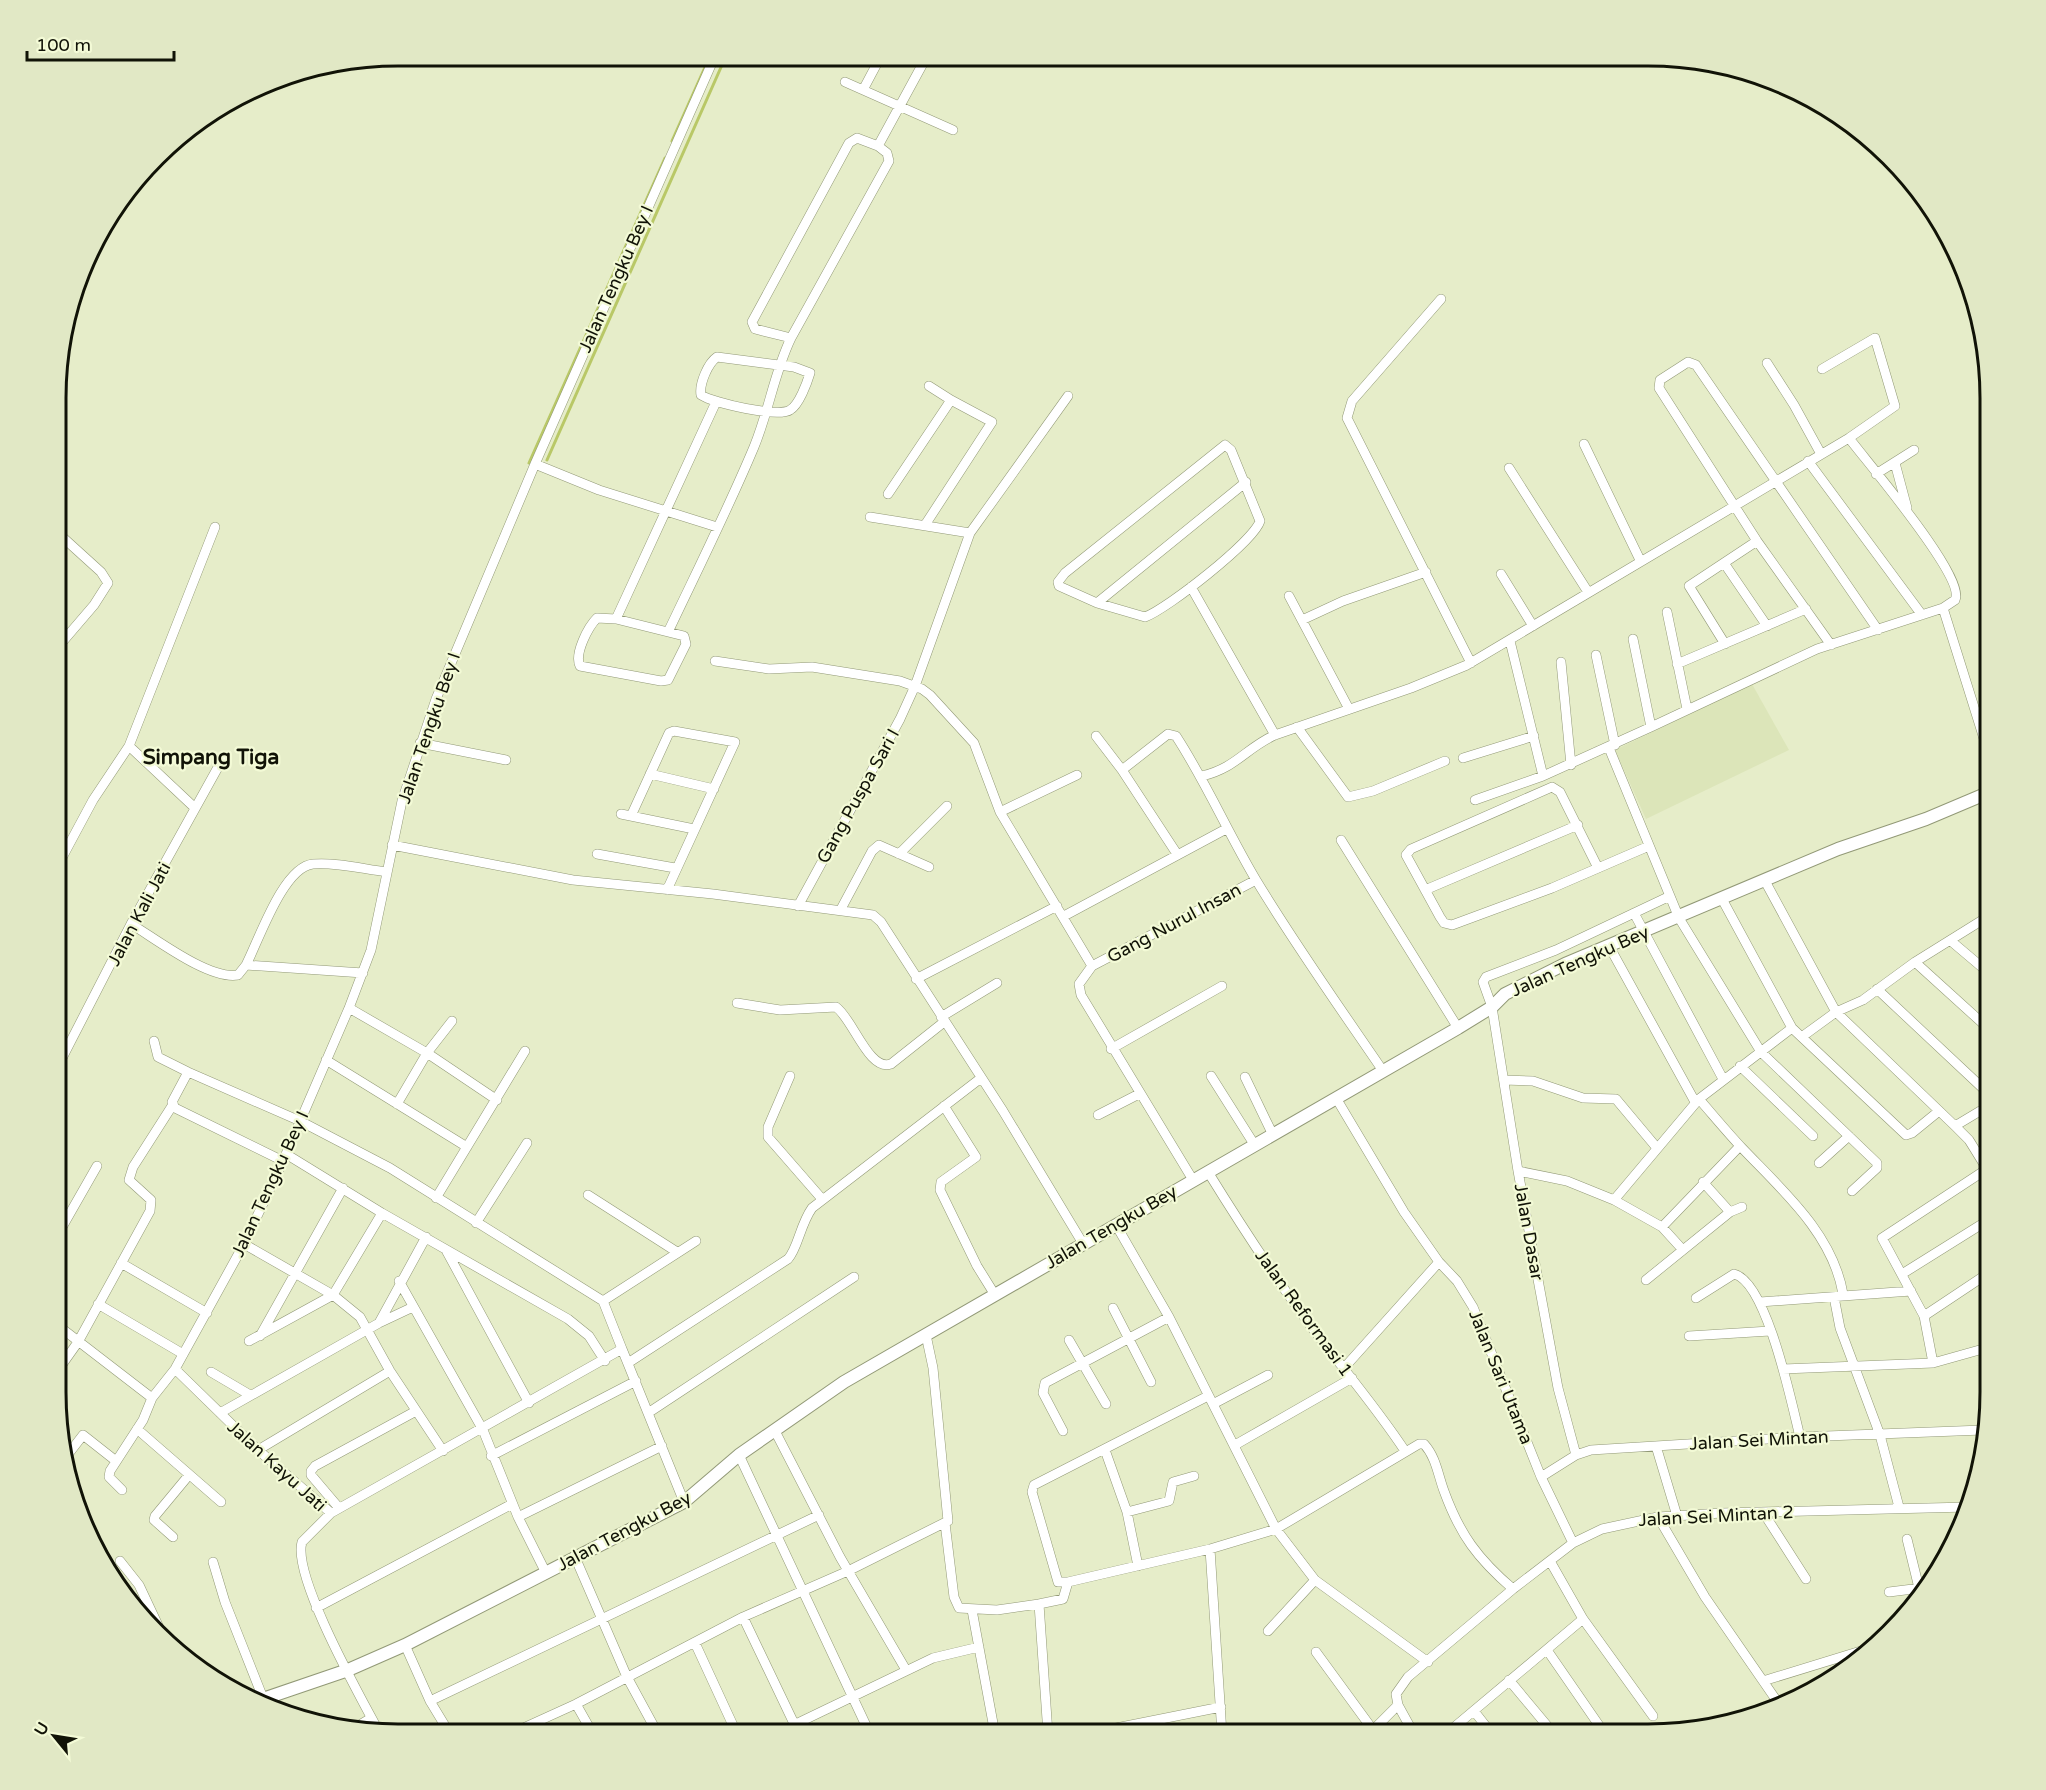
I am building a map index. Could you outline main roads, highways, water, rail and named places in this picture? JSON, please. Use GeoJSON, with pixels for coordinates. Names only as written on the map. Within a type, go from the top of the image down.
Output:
{"type":"FeatureCollection","features":[{"type":"Feature","properties":{"kind":"main road","name":"Jalan Tengku Bey"},"geometry":{"type":"LineString","coordinates":[[267,1697],[348,1670],[405,1645],[684,1502],[739,1455],[844,1382],[1082,1242],[1116,1225],[1458,1028],[1514,990],[1609,946],[1838,849],[1926,819],[1980,796]]}},
{"type":"Feature","properties":{"kind":"waterway"},"geometry":{"type":"LineString","coordinates":[[672,141],[706,66]]}},
{"type":"Feature","properties":{"kind":"waterway"},"geometry":{"type":"LineString","coordinates":[[547,460],[722,66]]}},
{"type":"Feature","properties":{"kind":"waterway"},"geometry":{"type":"LineString","coordinates":[[529,463],[665,158]]}},
{"type":"Feature","properties":{"kind":"district","name":"Simpang Tiga"},"geometry":{"type":"Point","coordinates":[211,757]}}]}
